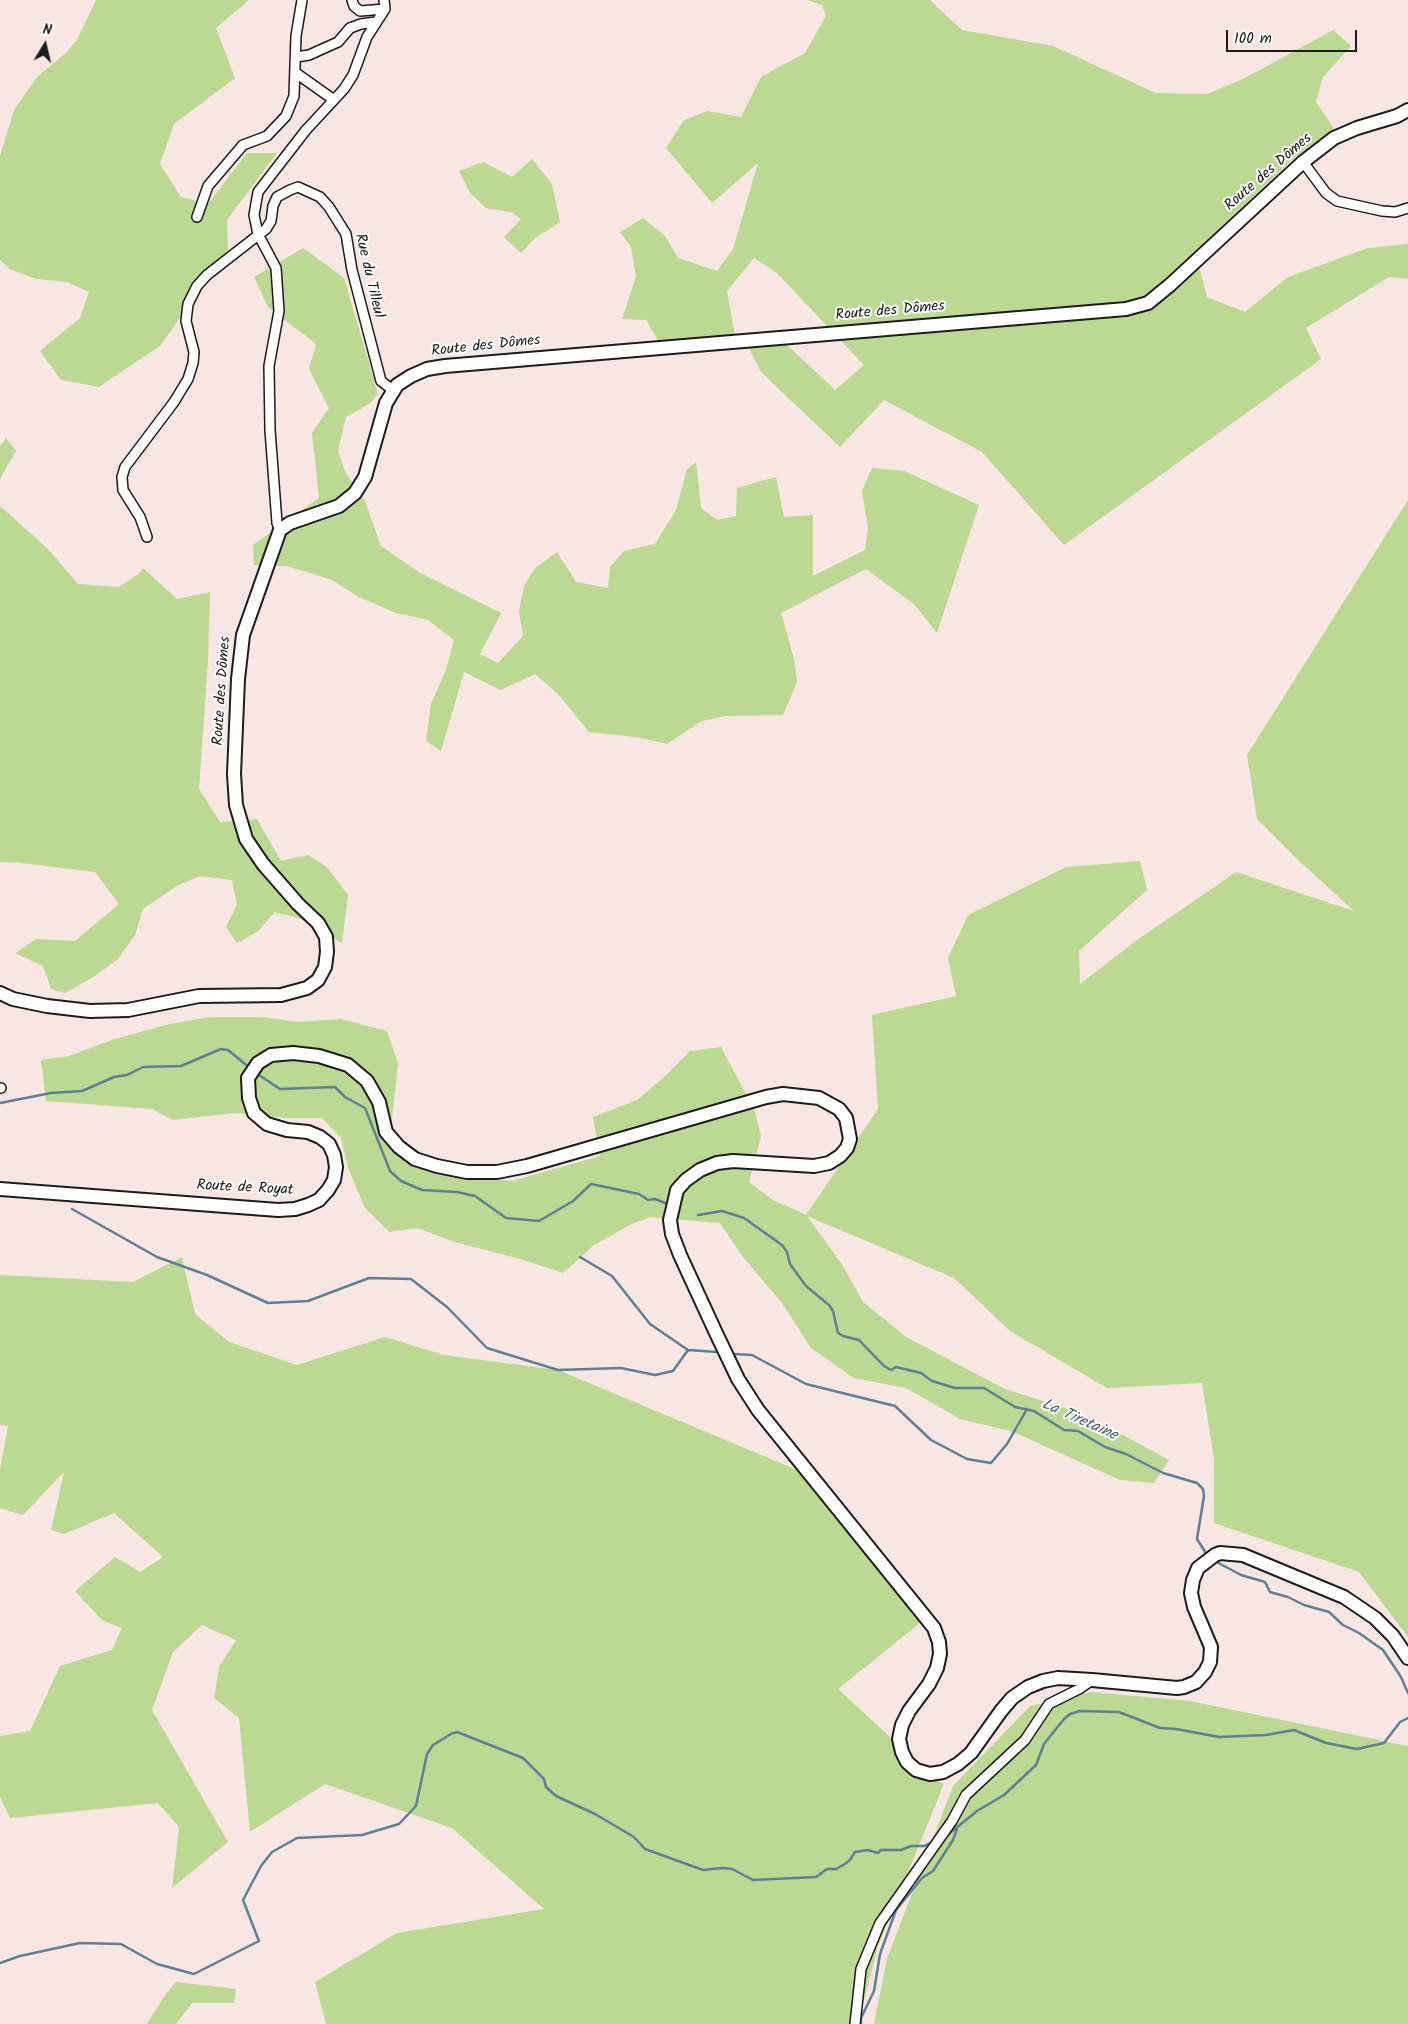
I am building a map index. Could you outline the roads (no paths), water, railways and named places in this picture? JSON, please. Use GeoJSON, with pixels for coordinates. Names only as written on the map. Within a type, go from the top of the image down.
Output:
{"type":"FeatureCollection","features":[{"type":"Feature","properties":{"kind":"main road","name":"Route des Dômes"},"geometry":{"type":"LineString","coordinates":[[0,993],[13,1000],[47,1006],[90,1011],[128,1010],[199,996],[281,995],[306,988],[318,980],[325,967],[326,937],[318,923],[298,904],[263,864],[246,839],[236,806],[234,774],[237,689],[243,635],[280,530],[290,523],[339,506],[354,493],[365,477],[386,403],[397,385],[411,376],[427,369],[445,366],[1126,309],[1148,302],[1170,285],[1303,162],[1334,138],[1357,128],[1397,116],[1408,110]]}},
{"type":"Feature","properties":{"kind":"main road","name":"Route de Royat"},"geometry":{"type":"LineString","coordinates":[[0,1189],[278,1210],[295,1210],[319,1200],[334,1180],[336,1167],[334,1155],[329,1144],[320,1137],[308,1132],[287,1130],[267,1124],[254,1113],[248,1098],[248,1078],[258,1063],[270,1055],[292,1053],[319,1056],[348,1065],[367,1081],[379,1102],[386,1132],[399,1147],[414,1159],[436,1166],[467,1172],[497,1172],[585,1150],[766,1097],[783,1094],[819,1098],[839,1109],[846,1118],[850,1139],[847,1148],[840,1156],[829,1163],[814,1166],[733,1161],[717,1163],[700,1170],[686,1180],[677,1190],[670,1220],[672,1234],[680,1254],[738,1379],[758,1410],[934,1628],[939,1642],[940,1654],[937,1668],[929,1684],[909,1711],[902,1725],[899,1739],[902,1752],[907,1762],[916,1770],[930,1774],[943,1772],[958,1764],[971,1753],[1012,1698],[1028,1687],[1058,1678],[1092,1680]]}},
{"type":"Feature","properties":{"kind":"main road"},"geometry":{"type":"LineString","coordinates":[[1092,1680],[1176,1688],[1196,1682],[1210,1662],[1211,1647],[1194,1607],[1191,1593],[1193,1580],[1198,1568],[1206,1560],[1220,1553],[1243,1554],[1344,1597],[1375,1618],[1392,1636],[1408,1658]]}},
{"type":"Feature","properties":{"kind":"street"},"geometry":{"type":"LineString","coordinates":[[197,217],[208,186],[242,145],[267,136],[286,116],[294,96],[296,36],[302,0]]}},
{"type":"Feature","properties":{"kind":"street"},"geometry":{"type":"LineString","coordinates":[[352,0],[354,6],[360,12],[385,4]]}},
{"type":"Feature","properties":{"kind":"street"},"geometry":{"type":"LineString","coordinates":[[280,530],[277,523],[270,430],[269,366],[279,311],[278,294],[276,268],[258,234],[254,215],[258,192],[306,130],[334,100],[353,75],[367,37],[385,4]]}},
{"type":"Feature","properties":{"kind":"street"},"geometry":{"type":"LineString","coordinates":[[296,57],[308,55],[338,42],[350,28],[376,22]]}},
{"type":"Feature","properties":{"kind":"street"},"geometry":{"type":"LineString","coordinates":[[296,73],[334,100]]}},
{"type":"Feature","properties":{"kind":"street"},"geometry":{"type":"LineString","coordinates":[[1303,162],[1326,193],[1337,201],[1382,211],[1395,212],[1408,208]]}},
{"type":"Feature","properties":{"kind":"street","name":"Rue du Tilleul"},"geometry":{"type":"LineString","coordinates":[[147,537],[140,517],[123,490],[122,477],[125,467],[174,402],[188,379],[194,352],[186,321],[188,304],[197,286],[207,275],[266,229],[271,221],[273,206],[277,197],[298,187],[307,190],[320,197],[329,207],[346,234],[352,270],[381,381],[394,391]]}},
{"type":"Feature","properties":{"kind":"street"},"geometry":{"type":"LineString","coordinates":[[855,2024],[861,1969],[880,1923],[952,1821],[966,1795],[1025,1740],[1049,1704],[1079,1689],[1092,1680]]}},
{"type":"Feature","properties":{"kind":"waterway","name":"La Tiretaine"},"geometry":{"type":"LineString","coordinates":[[0,1103],[51,1093],[82,1091],[114,1077],[127,1075],[143,1067],[181,1066],[221,1049],[228,1050],[250,1068]]}},
{"type":"Feature","properties":{"kind":"waterway","name":"La Tiretaine"},"geometry":{"type":"LineString","coordinates":[[256,1073],[280,1089],[335,1087],[345,1097],[365,1108],[390,1171],[401,1181],[422,1190],[457,1192],[475,1196],[506,1218],[539,1221],[573,1201],[591,1184],[639,1194],[648,1200],[655,1199],[665,1203]]}},
{"type":"Feature","properties":{"kind":"waterway"},"geometry":{"type":"LineString","coordinates":[[72,1209],[157,1257],[207,1275],[268,1303],[308,1301],[369,1278],[411,1279],[447,1307],[487,1348],[558,1370],[621,1368],[655,1375],[673,1371],[688,1350],[717,1352]]}},
{"type":"Feature","properties":{"kind":"waterway","name":"La Tiretaine"},"geometry":{"type":"LineString","coordinates":[[698,1215],[722,1211],[744,1218],[782,1245],[787,1252],[790,1264],[806,1286],[829,1305],[833,1311],[838,1333],[859,1340],[884,1366],[891,1370],[896,1367],[921,1373],[932,1381],[955,1388],[984,1388],[1015,1407],[1034,1411],[1064,1430],[1078,1431],[1105,1447],[1126,1454],[1163,1473],[1197,1483],[1203,1489],[1204,1496],[1197,1539],[1207,1555]]}},
{"type":"Feature","properties":{"kind":"waterway"},"geometry":{"type":"LineString","coordinates":[[580,1257],[612,1276],[650,1324],[688,1350]]}},
{"type":"Feature","properties":{"kind":"waterway"},"geometry":{"type":"LineString","coordinates":[[734,1354],[752,1355],[806,1384],[895,1406],[931,1440],[967,1459],[991,1463],[1007,1444],[1027,1409]]}},
{"type":"Feature","properties":{"kind":"waterway","name":"La Tiretaine"},"geometry":{"type":"LineString","coordinates":[[1213,1560],[1241,1575],[1265,1582],[1270,1592],[1329,1612],[1343,1625],[1359,1633],[1383,1650],[1401,1677],[1408,1693]]}},
{"type":"Feature","properties":{"kind":"waterway"},"geometry":{"type":"LineString","coordinates":[[945,1837],[977,1811],[1004,1795],[1036,1765],[1044,1744],[1064,1719],[1070,1714],[1080,1711],[1119,1712],[1160,1728],[1219,1737],[1266,1735],[1294,1730],[1326,1743],[1357,1749],[1384,1743],[1400,1722],[1408,1718]]}},
{"type":"Feature","properties":{"kind":"waterway"},"geometry":{"type":"LineString","coordinates":[[0,1963],[20,1956],[80,1943],[121,1944],[157,1964],[194,1974],[259,1941],[243,1900],[261,1866],[272,1852],[297,1838],[362,1835],[399,1824],[416,1806],[427,1754],[433,1745],[457,1732],[523,1758],[544,1779],[546,1787],[556,1796],[595,1814],[634,1837],[645,1849],[703,1870],[732,1869],[753,1880],[816,1877],[827,1869],[836,1869],[845,1864],[855,1852],[868,1850],[878,1853],[881,1850],[901,1850],[911,1846],[924,1846],[931,1843]]}},
{"type":"Feature","properties":{"kind":"waterway"},"geometry":{"type":"LineString","coordinates":[[861,2024],[861,2018],[874,1991],[880,1954],[896,1910],[922,1878],[933,1871],[953,1840],[957,1829]]}}]}
